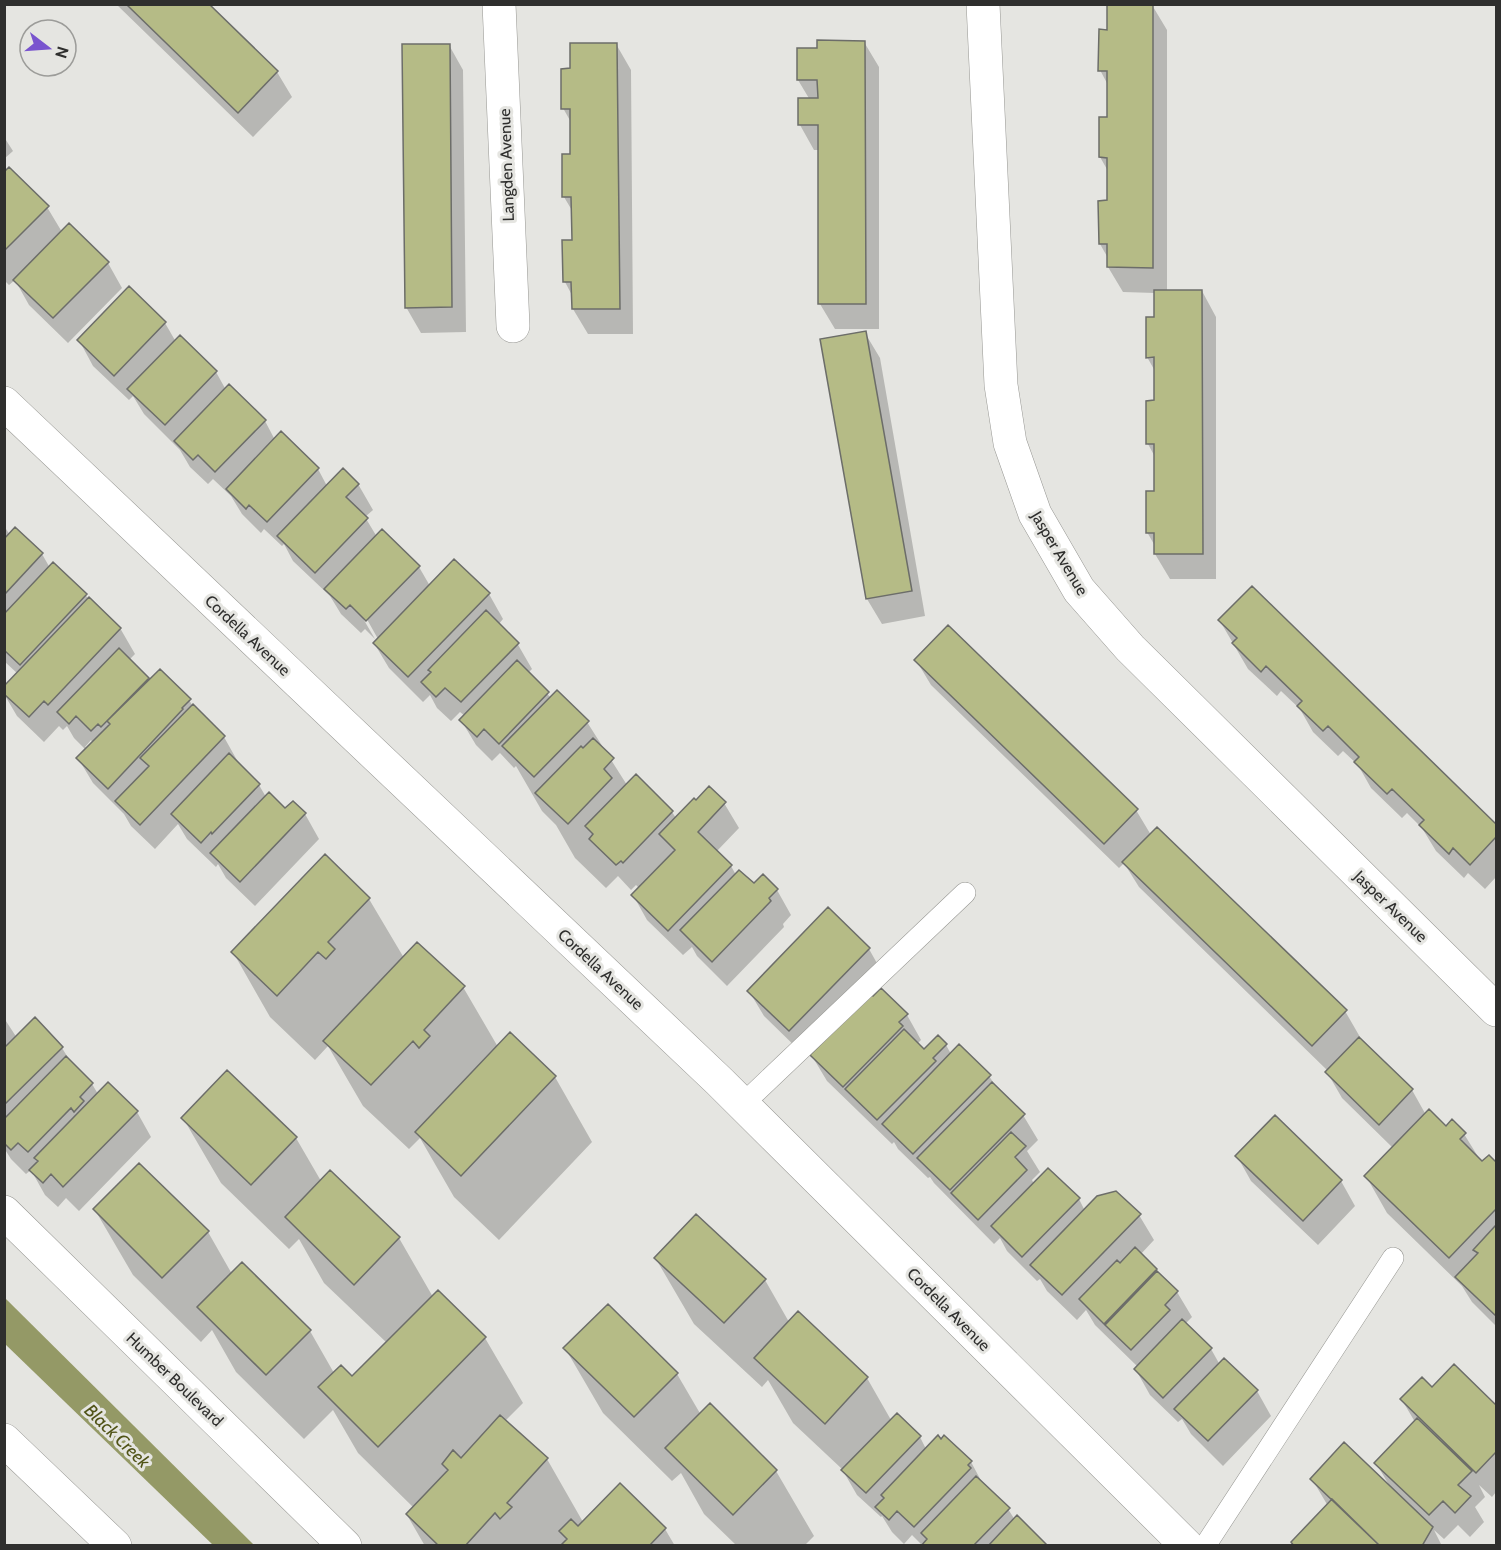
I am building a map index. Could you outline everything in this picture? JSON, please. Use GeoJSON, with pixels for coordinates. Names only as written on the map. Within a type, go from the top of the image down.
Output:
{"type":"FeatureCollection","features":[{"type":"Feature","properties":{"kind":"street","name":"Langden Avenue"},"geometry":{"type":"LineString","coordinates":[[499,4],[513,326]]}},
{"type":"Feature","properties":{"kind":"street","name":"Jasper Avenue"},"geometry":{"type":"LineString","coordinates":[[983,4],[1001,385],[1010,443],[1035,514],[1079,591],[1130,648],[1497,1010]]}},
{"type":"Feature","properties":{"kind":"street","name":"Cordella Avenue"},"geometry":{"type":"LineString","coordinates":[[4,403],[742,1105],[1187,1545]]}},
{"type":"Feature","properties":{"kind":"street","name":"Humber Boulevard"},"geometry":{"type":"LineString","coordinates":[[4,1212],[345,1545]]}},
{"type":"Feature","properties":{"kind":"street"},"geometry":{"type":"LineString","coordinates":[[4,1440],[115,1545]]}},
{"type":"Feature","properties":{"kind":"lane"},"geometry":{"type":"LineString","coordinates":[[742,1105],[965,892]]}},
{"type":"Feature","properties":{"kind":"lane"},"geometry":{"type":"LineString","coordinates":[[1205,1545],[1393,1258]]}},
{"type":"Feature","properties":{"kind":"water","name":"Black Creek"},"geometry":{"type":"Polygon","coordinates":[[[4,1297],[254,1545],[213,1545],[5,1344],[4,1297]]]}},
{"type":"Feature","properties":{"kind":"building"},"geometry":{"type":"Polygon","coordinates":[[[126,4],[209,4],[278,71],[238,113],[126,4]]]}},
{"type":"Feature","properties":{"kind":"building"},"geometry":{"type":"Polygon","coordinates":[[[1107,4],[1153,4],[1153,268],[1107,267],[1107,244],[1099,244],[1098,201],[1107,200],[1107,158],[1099,157],[1099,117],[1107,117],[1107,71],[1098,71],[1099,29],[1107,30],[1107,4]]]}},
{"type":"Feature","properties":{"kind":"building"},"geometry":{"type":"Polygon","coordinates":[[[817,40],[865,41],[866,304],[818,304],[818,125],[798,125],[798,98],[818,98],[817,80],[797,80],[797,48],[817,48],[817,40]]]}},
{"type":"Feature","properties":{"kind":"building"},"geometry":{"type":"Polygon","coordinates":[[[570,43],[617,43],[620,309],[572,309],[571,282],[563,282],[562,240],[572,240],[571,197],[562,197],[562,154],[570,154],[570,109],[561,109],[561,69],[570,68],[570,43]]]}},
{"type":"Feature","properties":{"kind":"building"},"geometry":{"type":"Polygon","coordinates":[[[402,44],[450,44],[452,307],[405,308],[402,44]]]}},
{"type":"Feature","properties":{"kind":"building"},"geometry":{"type":"Polygon","coordinates":[[[9,167],[49,206],[4,251],[4,172],[9,167]]]}},
{"type":"Feature","properties":{"kind":"building"},"geometry":{"type":"Polygon","coordinates":[[[69,223],[109,262],[53,318],[13,280],[69,223]]]}},
{"type":"Feature","properties":{"kind":"building"},"geometry":{"type":"Polygon","coordinates":[[[129,286],[166,322],[114,376],[77,340],[129,286]]]}},
{"type":"Feature","properties":{"kind":"building"},"geometry":{"type":"Polygon","coordinates":[[[1154,290],[1202,290],[1203,554],[1154,554],[1154,533],[1146,533],[1146,491],[1154,491],[1154,444],[1146,444],[1146,401],[1154,400],[1154,357],[1146,358],[1146,317],[1154,317],[1154,290]]]}},
{"type":"Feature","properties":{"kind":"building"},"geometry":{"type":"Polygon","coordinates":[[[866,331],[912,591],[866,599],[820,339],[866,331]]]}},
{"type":"Feature","properties":{"kind":"building"},"geometry":{"type":"Polygon","coordinates":[[[180,335],[217,371],[165,425],[127,389],[180,335]]]}},
{"type":"Feature","properties":{"kind":"building"},"geometry":{"type":"Polygon","coordinates":[[[229,384],[266,420],[215,472],[198,455],[193,460],[174,441],[229,384]]]}},
{"type":"Feature","properties":{"kind":"building"},"geometry":{"type":"Polygon","coordinates":[[[281,431],[319,468],[267,522],[249,505],[246,509],[226,489],[281,431]]]}},
{"type":"Feature","properties":{"kind":"building"},"geometry":{"type":"Polygon","coordinates":[[[343,468],[359,484],[346,497],[368,518],[315,573],[277,536],[343,468]]]}},
{"type":"Feature","properties":{"kind":"building"},"geometry":{"type":"Polygon","coordinates":[[[15,527],[43,553],[4,595],[4,539],[15,527]]]}},
{"type":"Feature","properties":{"kind":"building"},"geometry":{"type":"Polygon","coordinates":[[[382,529],[420,566],[366,621],[350,605],[346,609],[324,589],[382,529]]]}},
{"type":"Feature","properties":{"kind":"building"},"geometry":{"type":"Polygon","coordinates":[[[454,559],[490,593],[408,677],[373,643],[454,559]]]}},
{"type":"Feature","properties":{"kind":"building"},"geometry":{"type":"Polygon","coordinates":[[[53,562],[87,594],[20,665],[4,650],[4,614],[53,562]]]}},
{"type":"Feature","properties":{"kind":"building"},"geometry":{"type":"Polygon","coordinates":[[[1252,586],[1496,824],[1496,837],[1470,865],[1453,848],[1449,854],[1419,825],[1424,820],[1392,789],[1387,794],[1354,762],[1359,757],[1328,726],[1323,731],[1297,706],[1302,701],[1266,666],[1261,672],[1232,643],[1237,638],[1218,620],[1252,586]]]}},
{"type":"Feature","properties":{"kind":"building"},"geometry":{"type":"Polygon","coordinates":[[[89,597],[121,628],[48,705],[44,701],[29,717],[4,694],[4,686],[89,597]]]}},
{"type":"Feature","properties":{"kind":"building"},"geometry":{"type":"Polygon","coordinates":[[[486,610],[519,643],[461,702],[445,688],[436,697],[421,682],[431,672],[428,670],[486,610]]]}},
{"type":"Feature","properties":{"kind":"building"},"geometry":{"type":"Polygon","coordinates":[[[948,625],[1138,809],[1104,844],[914,660],[948,625]]]}},
{"type":"Feature","properties":{"kind":"building"},"geometry":{"type":"Polygon","coordinates":[[[119,648],[149,678],[101,727],[98,724],[91,731],[76,716],[69,724],[57,712],[119,648]]]}},
{"type":"Feature","properties":{"kind":"building"},"geometry":{"type":"Polygon","coordinates":[[[517,660],[549,692],[499,744],[484,729],[477,737],[459,720],[517,660]]]}},
{"type":"Feature","properties":{"kind":"building"},"geometry":{"type":"Polygon","coordinates":[[[160,669],[191,699],[108,789],[76,758],[110,724],[107,721],[160,669]]]}},
{"type":"Feature","properties":{"kind":"building"},"geometry":{"type":"Polygon","coordinates":[[[557,690],[589,721],[534,777],[502,746],[557,690]]]}},
{"type":"Feature","properties":{"kind":"building"},"geometry":{"type":"Polygon","coordinates":[[[193,704],[225,736],[140,825],[115,801],[149,766],[140,758],[193,704]]]}},
{"type":"Feature","properties":{"kind":"building"},"geometry":{"type":"Polygon","coordinates":[[[593,738],[614,758],[604,769],[612,778],[568,824],[535,793],[581,746],[583,748],[593,738]]]}},
{"type":"Feature","properties":{"kind":"building"},"geometry":{"type":"Polygon","coordinates":[[[229,753],[260,784],[201,843],[171,814],[229,753]]]}},
{"type":"Feature","properties":{"kind":"building"},"geometry":{"type":"Polygon","coordinates":[[[636,774],[673,811],[623,863],[621,861],[616,865],[589,839],[593,834],[585,826],[636,774]]]}},
{"type":"Feature","properties":{"kind":"building"},"geometry":{"type":"Polygon","coordinates":[[[709,786],[726,802],[698,832],[732,865],[668,931],[631,895],[675,850],[659,834],[709,786]]]}},
{"type":"Feature","properties":{"kind":"building"},"geometry":{"type":"Polygon","coordinates":[[[269,792],[285,808],[293,801],[306,813],[240,882],[210,853],[269,792]]]}},
{"type":"Feature","properties":{"kind":"building"},"geometry":{"type":"Polygon","coordinates":[[[1157,827],[1347,1010],[1312,1046],[1122,862],[1157,827]]]}},
{"type":"Feature","properties":{"kind":"building"},"geometry":{"type":"Polygon","coordinates":[[[325,854],[370,898],[328,942],[335,949],[326,959],[318,952],[277,996],[231,952],[325,854]]]}},
{"type":"Feature","properties":{"kind":"building"},"geometry":{"type":"Polygon","coordinates":[[[739,870],[754,883],[763,874],[778,889],[769,898],[771,901],[712,962],[680,930],[739,870]]]}},
{"type":"Feature","properties":{"kind":"building"},"geometry":{"type":"Polygon","coordinates":[[[828,907],[870,948],[789,1031],[747,991],[828,907]]]}},
{"type":"Feature","properties":{"kind":"building"},"geometry":{"type":"Polygon","coordinates":[[[417,942],[465,986],[424,1030],[430,1036],[419,1048],[413,1041],[371,1085],[323,1041],[417,942]]]}},
{"type":"Feature","properties":{"kind":"building"},"geometry":{"type":"Polygon","coordinates":[[[881,988],[908,1014],[899,1022],[903,1026],[843,1087],[810,1055],[870,994],[873,996],[881,988]]]}},
{"type":"Feature","properties":{"kind":"building"},"geometry":{"type":"Polygon","coordinates":[[[35,1017],[63,1047],[4,1105],[4,1048],[35,1017]]]}},
{"type":"Feature","properties":{"kind":"building"},"geometry":{"type":"Polygon","coordinates":[[[904,1029],[924,1049],[938,1035],[947,1044],[933,1058],[936,1061],[877,1120],[845,1089],[904,1029]]]}},
{"type":"Feature","properties":{"kind":"building"},"geometry":{"type":"Polygon","coordinates":[[[510,1032],[556,1076],[461,1176],[415,1132],[510,1032]]]}},
{"type":"Feature","properties":{"kind":"building"},"geometry":{"type":"Polygon","coordinates":[[[1359,1037],[1413,1089],[1379,1125],[1325,1072],[1359,1037]]]}},
{"type":"Feature","properties":{"kind":"building"},"geometry":{"type":"Polygon","coordinates":[[[959,1044],[991,1075],[913,1154],[882,1124],[959,1044]]]}},
{"type":"Feature","properties":{"kind":"building"},"geometry":{"type":"Polygon","coordinates":[[[66,1056],[93,1083],[80,1097],[84,1101],[74,1112],[71,1108],[28,1152],[18,1143],[11,1150],[4,1143],[4,1119],[66,1056]]]}},
{"type":"Feature","properties":{"kind":"building"},"geometry":{"type":"Polygon","coordinates":[[[227,1070],[297,1137],[251,1185],[181,1118],[227,1070]]]}},
{"type":"Feature","properties":{"kind":"building"},"geometry":{"type":"Polygon","coordinates":[[[108,1082],[138,1111],[63,1187],[51,1174],[43,1183],[29,1170],[38,1161],[34,1158],[108,1082]]]}},
{"type":"Feature","properties":{"kind":"building"},"geometry":{"type":"Polygon","coordinates":[[[992,1082],[1025,1114],[950,1190],[917,1158],[992,1082]]]}},
{"type":"Feature","properties":{"kind":"building"},"geometry":{"type":"Polygon","coordinates":[[[1429,1109],[1446,1126],[1452,1119],[1466,1133],[1460,1139],[1482,1161],[1489,1155],[1496,1162],[1496,1209],[1449,1258],[1364,1176],[1429,1109]]]}},
{"type":"Feature","properties":{"kind":"building"},"geometry":{"type":"Polygon","coordinates":[[[1275,1115],[1342,1180],[1303,1221],[1235,1156],[1275,1115]]]}},
{"type":"Feature","properties":{"kind":"building"},"geometry":{"type":"Polygon","coordinates":[[[1011,1132],[1026,1146],[1015,1157],[1027,1170],[978,1220],[951,1193],[1011,1132]]]}},
{"type":"Feature","properties":{"kind":"building"},"geometry":{"type":"Polygon","coordinates":[[[139,1163],[209,1231],[162,1278],[93,1209],[139,1163]]]}},
{"type":"Feature","properties":{"kind":"building"},"geometry":{"type":"Polygon","coordinates":[[[1048,1168],[1080,1198],[1022,1257],[991,1226],[1048,1168]]]}},
{"type":"Feature","properties":{"kind":"building"},"geometry":{"type":"Polygon","coordinates":[[[330,1170],[400,1237],[354,1285],[285,1217],[330,1170]]]}},
{"type":"Feature","properties":{"kind":"building"},"geometry":{"type":"Polygon","coordinates":[[[1116,1191],[1141,1214],[1062,1295],[1030,1265],[1097,1196],[1116,1191]]]}},
{"type":"Feature","properties":{"kind":"building"},"geometry":{"type":"Polygon","coordinates":[[[696,1214],[766,1279],[724,1323],[654,1258],[696,1214]]]}},
{"type":"Feature","properties":{"kind":"building"},"geometry":{"type":"Polygon","coordinates":[[[1496,1225],[1496,1316],[1455,1277],[1478,1253],[1473,1250],[1496,1225]]]}},
{"type":"Feature","properties":{"kind":"building"},"geometry":{"type":"Polygon","coordinates":[[[1135,1247],[1157,1269],[1104,1324],[1079,1299],[1117,1260],[1120,1263],[1135,1247]]]}},
{"type":"Feature","properties":{"kind":"building"},"geometry":{"type":"Polygon","coordinates":[[[242,1262],[311,1330],[266,1375],[197,1307],[242,1262]]]}},
{"type":"Feature","properties":{"kind":"building"},"geometry":{"type":"Polygon","coordinates":[[[1157,1271],[1178,1291],[1165,1305],[1170,1310],[1131,1350],[1105,1325],[1157,1271]]]}},
{"type":"Feature","properties":{"kind":"building"},"geometry":{"type":"Polygon","coordinates":[[[438,1290],[486,1337],[378,1447],[318,1387],[341,1365],[352,1376],[438,1290]]]}},
{"type":"Feature","properties":{"kind":"building"},"geometry":{"type":"Polygon","coordinates":[[[608,1304],[678,1373],[634,1417],[563,1348],[608,1304]]]}},
{"type":"Feature","properties":{"kind":"building"},"geometry":{"type":"Polygon","coordinates":[[[798,1311],[868,1377],[825,1424],[754,1358],[798,1311]]]}},
{"type":"Feature","properties":{"kind":"building"},"geometry":{"type":"Polygon","coordinates":[[[1182,1319],[1212,1348],[1163,1398],[1134,1369],[1182,1319]]]}},
{"type":"Feature","properties":{"kind":"building"},"geometry":{"type":"Polygon","coordinates":[[[1224,1358],[1258,1390],[1208,1441],[1174,1409],[1224,1358]]]}},
{"type":"Feature","properties":{"kind":"building"},"geometry":{"type":"Polygon","coordinates":[[[1454,1364],[1496,1405],[1496,1452],[1476,1473],[1400,1399],[1422,1377],[1432,1387],[1454,1364]]]}},
{"type":"Feature","properties":{"kind":"building"},"geometry":{"type":"Polygon","coordinates":[[[710,1403],[777,1470],[733,1515],[665,1448],[710,1403]]]}},
{"type":"Feature","properties":{"kind":"building"},"geometry":{"type":"Polygon","coordinates":[[[897,1413],[921,1436],[866,1493],[841,1470],[897,1413]]]}},
{"type":"Feature","properties":{"kind":"building"},"geometry":{"type":"Polygon","coordinates":[[[500,1415],[548,1458],[507,1503],[512,1507],[500,1519],[495,1513],[465,1546],[439,1546],[406,1514],[448,1470],[442,1464],[453,1450],[461,1458],[500,1415]]]}},
{"type":"Feature","properties":{"kind":"building"},"geometry":{"type":"Polygon","coordinates":[[[1417,1418],[1472,1471],[1458,1485],[1471,1496],[1455,1513],[1443,1501],[1429,1515],[1374,1463],[1417,1418]]]}},
{"type":"Feature","properties":{"kind":"building"},"geometry":{"type":"Polygon","coordinates":[[[938,1435],[941,1439],[944,1435],[972,1461],[968,1465],[971,1468],[914,1527],[897,1511],[889,1520],[875,1507],[884,1498],[881,1495],[938,1435]]]}},
{"type":"Feature","properties":{"kind":"building"},"geometry":{"type":"Polygon","coordinates":[[[1344,1442],[1433,1527],[1422,1546],[1380,1546],[1310,1479],[1344,1442]]]}},
{"type":"Feature","properties":{"kind":"building"},"geometry":{"type":"Polygon","coordinates":[[[976,1476],[1010,1508],[973,1546],[921,1546],[927,1539],[921,1533],[976,1476]]]}},
{"type":"Feature","properties":{"kind":"building"},"geometry":{"type":"Polygon","coordinates":[[[620,1483],[666,1528],[649,1546],[560,1546],[567,1539],[559,1531],[571,1519],[578,1526],[620,1483]]]}},
{"type":"Feature","properties":{"kind":"building"},"geometry":{"type":"Polygon","coordinates":[[[1332,1499],[1380,1546],[1294,1546],[1291,1542],[1332,1499]]]}},
{"type":"Feature","properties":{"kind":"building"},"geometry":{"type":"Polygon","coordinates":[[[1017,1515],[1048,1546],[988,1546],[1017,1515]]]}}]}
